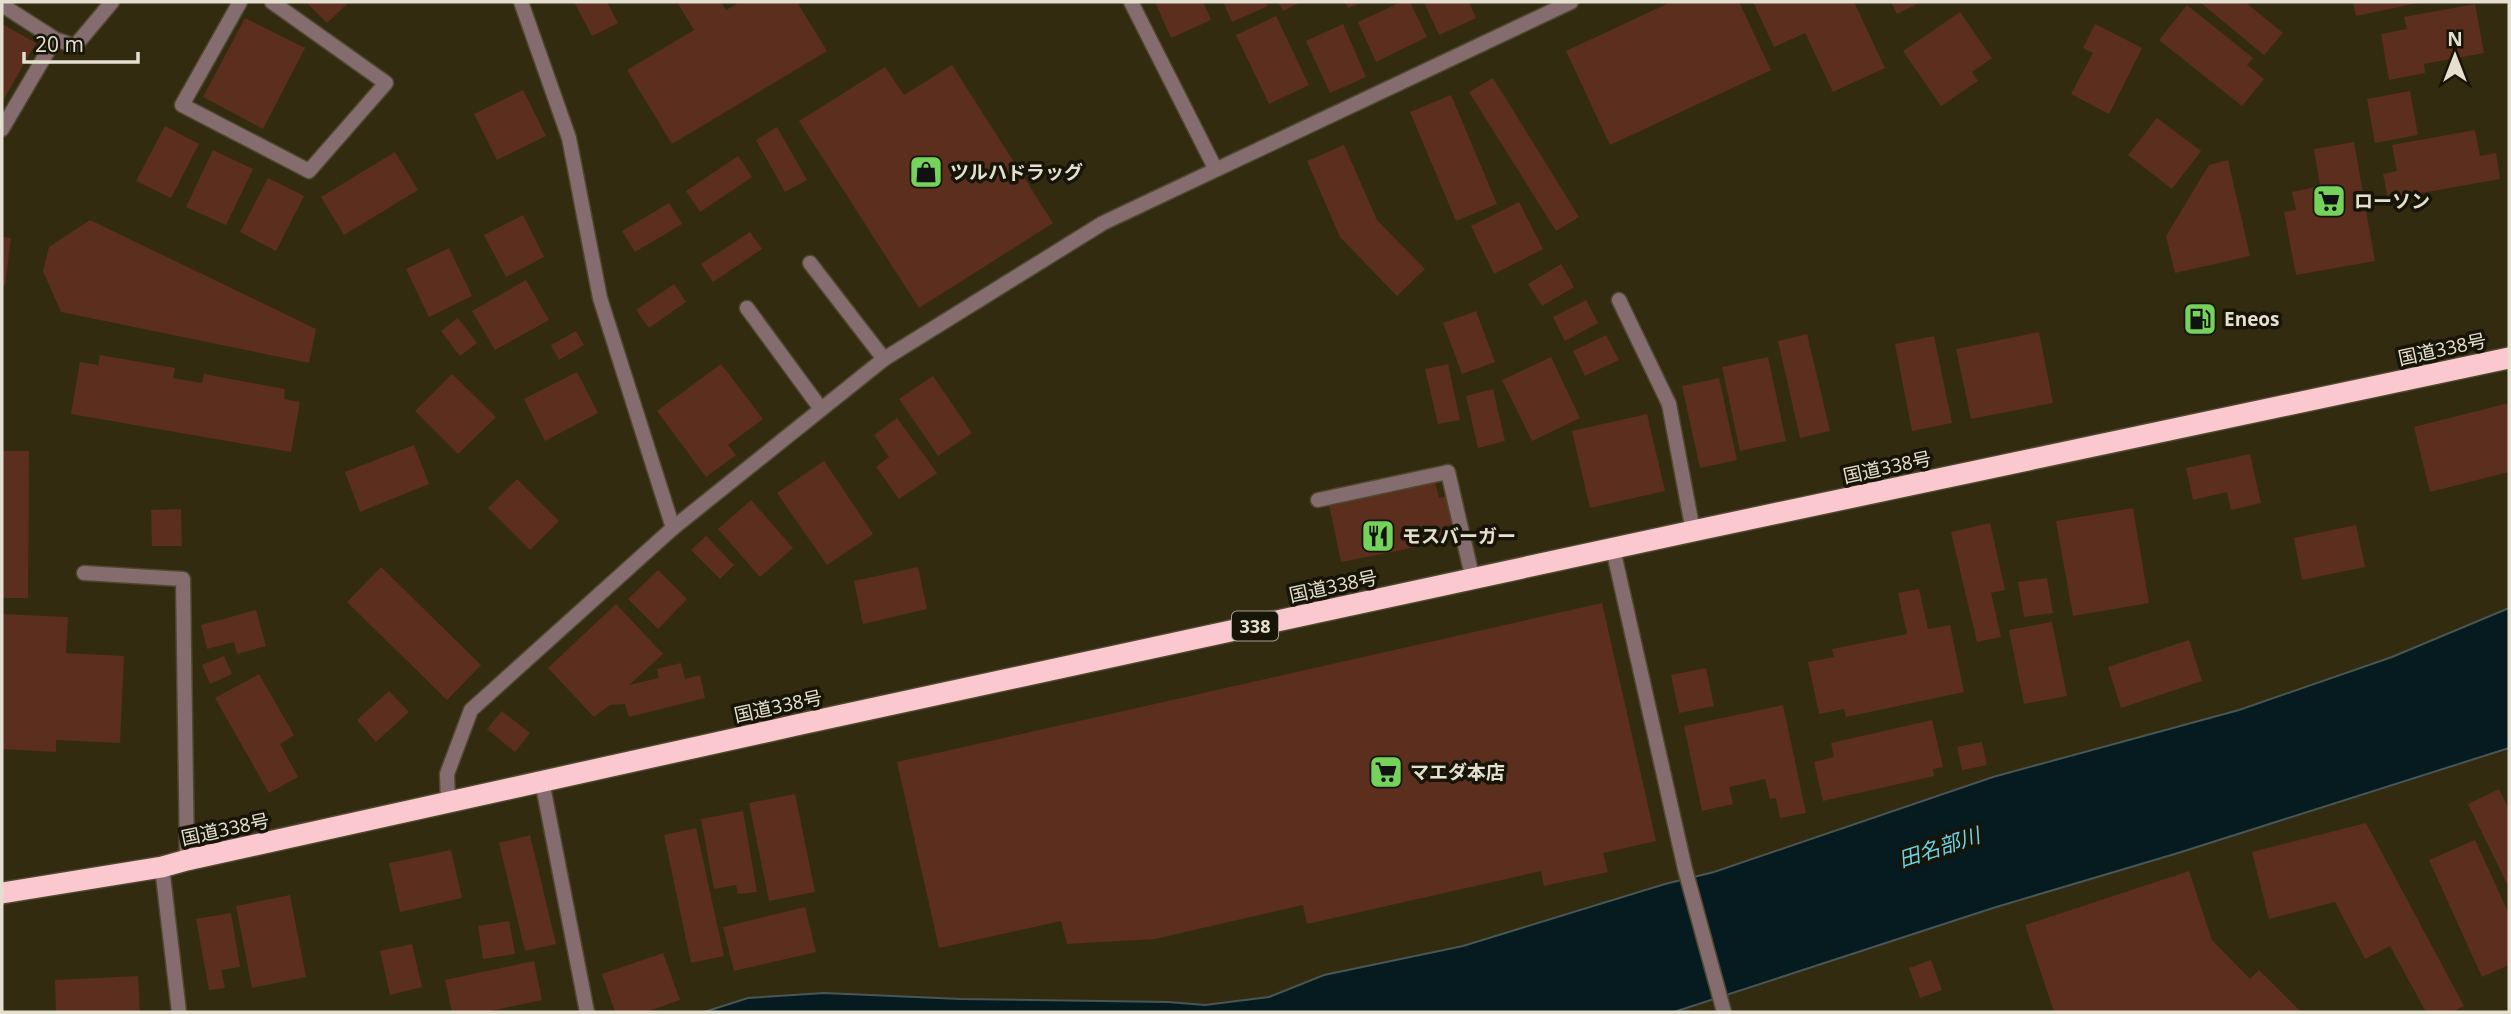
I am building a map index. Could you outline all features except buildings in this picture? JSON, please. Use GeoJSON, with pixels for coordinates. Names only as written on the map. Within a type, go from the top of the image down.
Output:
{"type":"FeatureCollection","features":[{"type":"Feature","properties":{"kind":"highway","name":"国道338号"},"geometry":{"type":"LineString","coordinates":[[2,893],[162,867],[542,781],[1693,531],[2509,358]]}},
{"type":"Feature","properties":{"kind":"street"},"geometry":{"type":"LineString","coordinates":[[2,5],[55,39],[75,47],[113,2]]}},
{"type":"Feature","properties":{"kind":"street"},"geometry":{"type":"LineString","coordinates":[[240,2],[182,106],[309,172],[386,83],[272,2]]}},
{"type":"Feature","properties":{"kind":"street"},"geometry":{"type":"LineString","coordinates":[[521,2],[569,138],[600,298],[673,528]]}},
{"type":"Feature","properties":{"kind":"street"},"geometry":{"type":"LineString","coordinates":[[1132,2],[1215,168]]}},
{"type":"Feature","properties":{"kind":"street"},"geometry":{"type":"LineString","coordinates":[[448,803],[447,774],[471,710],[673,528],[884,359],[1103,223],[1570,2]]}},
{"type":"Feature","properties":{"kind":"street"},"geometry":{"type":"LineString","coordinates":[[2,129],[55,39]]}},
{"type":"Feature","properties":{"kind":"street"},"geometry":{"type":"LineString","coordinates":[[810,263],[884,359]]}},
{"type":"Feature","properties":{"kind":"street"},"geometry":{"type":"LineString","coordinates":[[1619,300],[1669,404],[1693,531]]}},
{"type":"Feature","properties":{"kind":"street"},"geometry":{"type":"LineString","coordinates":[[747,308],[821,410]]}},
{"type":"Feature","properties":{"kind":"street"},"geometry":{"type":"LineString","coordinates":[[1318,500],[1448,472],[1473,580]]}},
{"type":"Feature","properties":{"kind":"street"},"geometry":{"type":"LineString","coordinates":[[1613,550],[1685,869],[1724,1012]]}},
{"type":"Feature","properties":{"kind":"street"},"geometry":{"type":"LineString","coordinates":[[83,573],[183,579],[187,860]]}},
{"type":"Feature","properties":{"kind":"street"},"geometry":{"type":"LineString","coordinates":[[542,781],[587,1012]]}},
{"type":"Feature","properties":{"kind":"street"},"geometry":{"type":"LineString","coordinates":[[162,867],[179,1012]]}},
{"type":"Feature","properties":{"kind":"water","name":"田名部川"},"geometry":{"type":"Polygon","coordinates":[[[2509,608],[2509,748],[2178,853],[1993,908],[1674,1012],[704,1012],[748,998],[824,993],[1205,1005],[1269,997],[1324,975],[1463,946],[1665,884],[1714,872],[1993,777],[2239,710],[2392,657],[2509,608]]]}},
{"type":"Feature","properties":{"kind":"place","name":"ツルハドラッグ"},"geometry":{"type":"Point","coordinates":[926,172]}},
{"type":"Feature","properties":{"kind":"place","name":"ローソン"},"geometry":{"type":"Point","coordinates":[2329,201]}},
{"type":"Feature","properties":{"kind":"place","name":"Eneos"},"geometry":{"type":"Point","coordinates":[2200,319]}},
{"type":"Feature","properties":{"kind":"place","name":"モスバーガー"},"geometry":{"type":"Point","coordinates":[1378,536]}},
{"type":"Feature","properties":{"kind":"place","name":"マエダ本店"},"geometry":{"type":"Point","coordinates":[1386,772]}}]}
